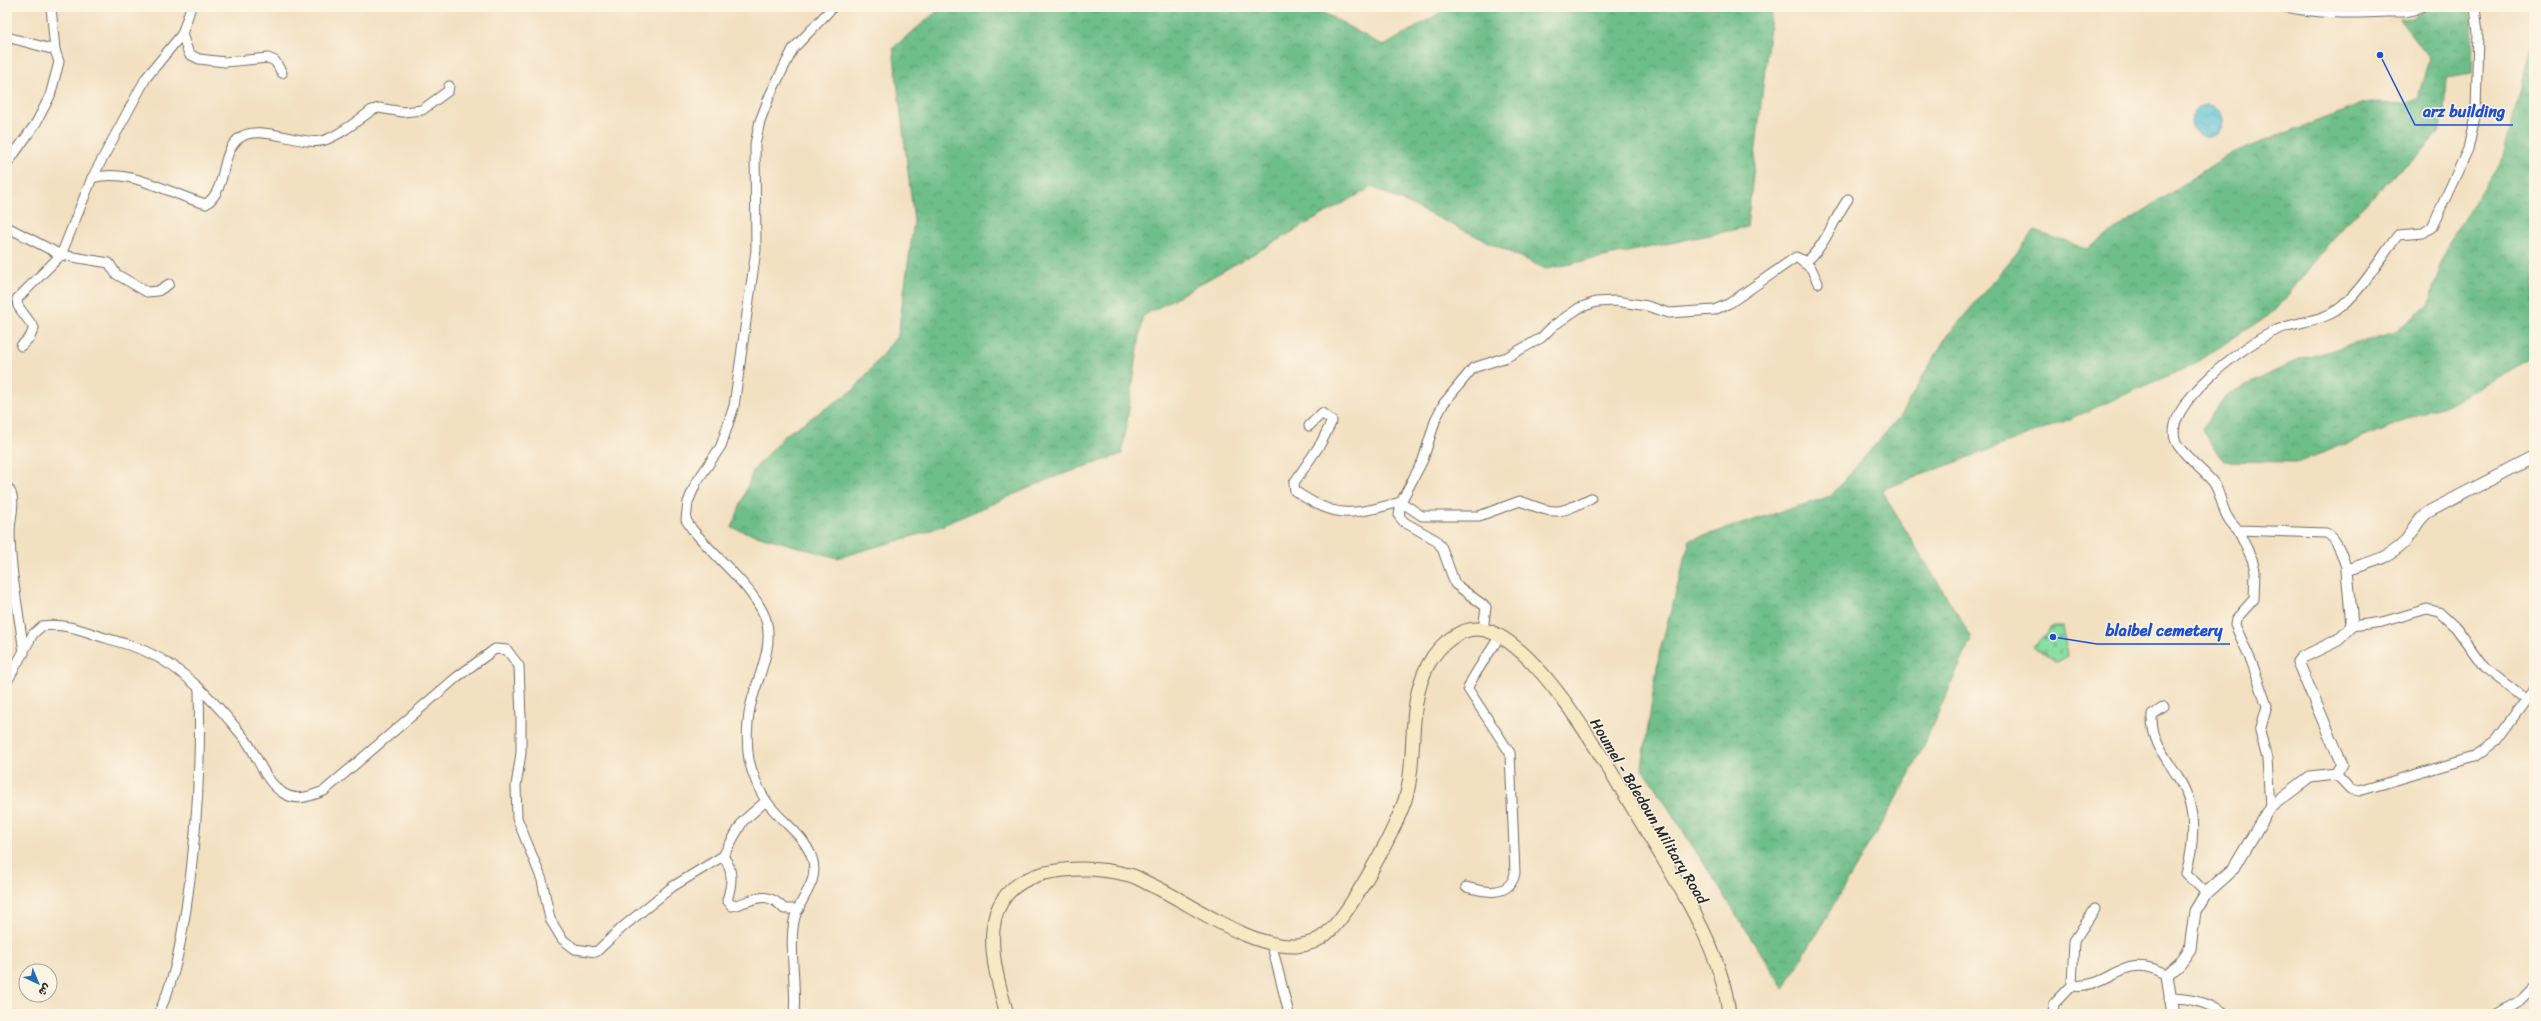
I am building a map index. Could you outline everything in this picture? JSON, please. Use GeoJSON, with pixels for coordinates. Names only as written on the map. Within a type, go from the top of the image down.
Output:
{"type":"FeatureCollection","features":[{"type":"Feature","properties":{"kind":"main road","name":"Houmel - Bdedoun Military Road"},"geometry":{"type":"LineString","coordinates":[[1484,630],[1499,637],[1517,649],[1544,676],[1616,780],[1663,860],[1716,959],[1729,1014]]}},
{"type":"Feature","properties":{"kind":"main road"},"geometry":{"type":"LineString","coordinates":[[1007,1014],[995,957],[993,925],[997,909],[1005,894],[1015,885],[1030,877],[1073,868],[1131,875],[1172,894],[1230,928],[1271,942],[1287,945],[1308,944],[1328,932],[1340,919],[1400,813],[1410,778],[1416,700],[1428,664],[1442,646],[1459,633],[1484,630]]}},
{"type":"Feature","properties":{"kind":"street"},"geometry":{"type":"LineString","coordinates":[[7,164],[36,123],[50,96],[59,62],[55,50],[51,7]]}},
{"type":"Feature","properties":{"kind":"street"},"geometry":{"type":"LineString","coordinates":[[21,346],[30,337],[34,328],[18,306],[17,299],[61,256],[92,178],[146,78],[182,34],[191,7]]}},
{"type":"Feature","properties":{"kind":"street"},"geometry":{"type":"LineString","coordinates":[[794,1014],[794,924],[799,909],[811,886],[812,859],[808,849],[789,824],[766,801],[753,773],[748,749],[752,701],[768,647],[765,618],[747,590],[692,529],[686,520],[686,513],[696,483],[721,446],[734,406],[756,250],[755,144],[760,121],[770,94],[793,49],[833,7]]}},
{"type":"Feature","properties":{"kind":"street"},"geometry":{"type":"LineString","coordinates":[[2285,7],[2297,8],[2320,14],[2369,10],[2411,12],[2421,7]]}},
{"type":"Feature","properties":{"kind":"street"},"geometry":{"type":"LineString","coordinates":[[2270,807],[2267,759],[2260,731],[2267,706],[2252,663],[2235,624],[2236,619],[2254,599],[2255,571],[2252,559],[2242,542],[2238,530],[2225,515],[2214,484],[2177,444],[2174,427],[2177,419],[2203,385],[2238,352],[2278,329],[2336,312],[2376,267],[2398,235],[2423,233],[2435,223],[2468,149],[2474,123],[2478,33],[2475,7]]}},
{"type":"Feature","properties":{"kind":"street"},"geometry":{"type":"LineString","coordinates":[[182,34],[189,54],[199,59],[225,62],[268,58],[275,61],[282,73]]}},
{"type":"Feature","properties":{"kind":"street"},"geometry":{"type":"LineString","coordinates":[[7,37],[55,50]]}},
{"type":"Feature","properties":{"kind":"street"},"geometry":{"type":"LineString","coordinates":[[92,178],[106,174],[130,177],[206,204],[218,192],[232,148],[238,139],[248,134],[275,135],[309,141],[325,140],[372,110],[379,108],[404,112],[422,110],[448,91],[449,86]]}},
{"type":"Feature","properties":{"kind":"street"},"geometry":{"type":"LineString","coordinates":[[1796,257],[1806,262],[1820,250],[1836,216],[1848,200]]}},
{"type":"Feature","properties":{"kind":"street"},"geometry":{"type":"LineString","coordinates":[[7,227],[61,256],[109,263],[116,274],[147,292],[158,291],[169,284]]}},
{"type":"Feature","properties":{"kind":"street"},"geometry":{"type":"LineString","coordinates":[[1796,257],[1811,268],[1818,283]]}},
{"type":"Feature","properties":{"kind":"street"},"geometry":{"type":"LineString","coordinates":[[1484,630],[1487,612],[1485,605],[1455,584],[1440,544],[1430,535],[1404,522],[1399,516],[1401,502],[1423,460],[1441,408],[1473,368],[1507,357],[1541,338],[1553,326],[1579,308],[1596,302],[1616,301],[1647,306],[1669,313],[1714,310],[1730,303],[1796,257]]}},
{"type":"Feature","properties":{"kind":"street"},"geometry":{"type":"LineString","coordinates":[[1309,426],[1322,413],[1332,421],[1294,483],[1295,491],[1310,502],[1341,514],[1357,513],[1401,502],[1422,516],[1479,516],[1520,501],[1552,513],[1566,511],[1591,498]]}},
{"type":"Feature","properties":{"kind":"street"},"geometry":{"type":"LineString","coordinates":[[2347,570],[2388,556],[2402,544],[2420,519],[2428,512],[2534,457]]}},
{"type":"Feature","properties":{"kind":"street"},"geometry":{"type":"LineString","coordinates":[[7,486],[12,493],[13,501],[10,519],[10,558],[24,654]]}},
{"type":"Feature","properties":{"kind":"street"},"geometry":{"type":"LineString","coordinates":[[2238,530],[2326,533],[2332,537],[2347,570],[2352,626]]}},
{"type":"Feature","properties":{"kind":"street"},"geometry":{"type":"LineString","coordinates":[[2336,774],[2342,764],[2298,662],[2301,658],[2338,640],[2352,626],[2382,622],[2427,609],[2439,612],[2448,617],[2484,667],[2525,699]]}},
{"type":"Feature","properties":{"kind":"street"},"geometry":{"type":"LineString","coordinates":[[7,682],[24,654],[33,634],[42,626],[70,627],[145,650],[178,669],[229,719],[246,740],[270,781],[283,793],[294,798],[308,797],[324,791],[457,677],[495,649],[507,650],[520,666],[521,718],[520,753],[516,786],[517,818],[542,880],[550,919],[562,939],[575,949],[596,952],[624,926],[672,887],[722,856],[743,821],[766,801]]}},
{"type":"Feature","properties":{"kind":"street"},"geometry":{"type":"LineString","coordinates":[[1466,887],[1484,892],[1503,890],[1511,882],[1515,872],[1510,753],[1468,688],[1471,679],[1480,670],[1499,637]]}},
{"type":"Feature","properties":{"kind":"street"},"geometry":{"type":"LineString","coordinates":[[2336,774],[2350,789],[2359,791],[2474,757],[2496,741],[2509,726],[2525,699],[2534,689]]}},
{"type":"Feature","properties":{"kind":"street"},"geometry":{"type":"LineString","coordinates":[[158,1014],[171,984],[180,949],[190,876],[201,747],[199,690]]}},
{"type":"Feature","properties":{"kind":"street"},"geometry":{"type":"LineString","coordinates":[[2164,706],[2152,715],[2155,735],[2165,760],[2185,792],[2192,812],[2193,847],[2186,874],[2206,893]]}},
{"type":"Feature","properties":{"kind":"street"},"geometry":{"type":"LineString","coordinates":[[2167,975],[2180,963],[2190,949],[2195,911],[2206,893],[2234,868],[2270,807],[2310,777],[2336,774]]}},
{"type":"Feature","properties":{"kind":"street"},"geometry":{"type":"LineString","coordinates":[[722,856],[730,865],[732,884],[727,900],[732,906],[752,902],[762,896],[770,897],[784,909],[799,909]]}},
{"type":"Feature","properties":{"kind":"street"},"geometry":{"type":"LineString","coordinates":[[2053,1013],[2054,1004],[2072,984],[2074,941],[2095,909]]}},
{"type":"Feature","properties":{"kind":"street"},"geometry":{"type":"LineString","coordinates":[[1271,942],[1289,1014]]}},
{"type":"Feature","properties":{"kind":"street"},"geometry":{"type":"LineString","coordinates":[[2072,984],[2081,986],[2105,979],[2127,967],[2143,965],[2167,975]]}},
{"type":"Feature","properties":{"kind":"street"},"geometry":{"type":"LineString","coordinates":[[2167,975],[2169,998],[2173,1014]]}},
{"type":"Feature","properties":{"kind":"street"},"geometry":{"type":"LineString","coordinates":[[2497,1014],[2522,1000],[2534,987]]}},
{"type":"Feature","properties":{"kind":"street"},"geometry":{"type":"LineString","coordinates":[[2169,998],[2191,998],[2214,1007],[2224,1014]]}},
{"type":"Feature","properties":{"kind":"green space"},"geometry":{"type":"Polygon","coordinates":[[[942,7],[1313,7],[1384,46],[1450,7],[1772,7],[1747,227],[1546,269],[1372,187],[1143,316],[1122,454],[1052,478],[927,532],[837,558],[732,528],[753,471],[785,435],[854,390],[898,335],[914,221],[893,48],[942,7]]]}},
{"type":"Feature","properties":{"kind":"green space"},"geometry":{"type":"Polygon","coordinates":[[[2430,7],[2469,7],[2473,35],[2472,74],[2446,78],[2444,113],[2439,132],[2411,162],[2394,175],[2337,233],[2276,310],[2192,365],[2063,422],[1881,490],[1972,638],[1910,775],[1784,989],[1642,767],[1659,654],[1690,540],[1831,496],[1900,416],[1945,339],[2035,231],[2087,249],[2227,155],[2365,103],[2405,104],[2418,98],[2429,58],[2399,19],[2413,18],[2430,7]]]}},
{"type":"Feature","properties":{"kind":"green space"},"geometry":{"type":"Polygon","coordinates":[[[2534,41],[2534,357],[2448,404],[2299,462],[2224,461],[2201,429],[2226,395],[2298,360],[2393,333],[2429,305],[2448,242],[2500,164],[2534,41]]]}},
{"type":"Feature","properties":{"kind":"green space"},"geometry":{"type":"Polygon","coordinates":[[[2051,627],[2062,627],[2068,656],[2057,662],[2033,648],[2051,627]]]}},
{"type":"Feature","properties":{"kind":"water"},"geometry":{"type":"Polygon","coordinates":[[[2204,105],[2210,105],[2219,109],[2223,121],[2219,133],[2210,137],[2204,137],[2195,133],[2191,124],[2191,118],[2195,109],[2204,105]]]}},
{"type":"Feature","properties":{"kind":"place","name":"arz building"},"geometry":{"type":"Point","coordinates":[2380,55]}},
{"type":"Feature","properties":{"kind":"place","name":"blaibel cemetery"},"geometry":{"type":"Point","coordinates":[2053,637]}}]}
